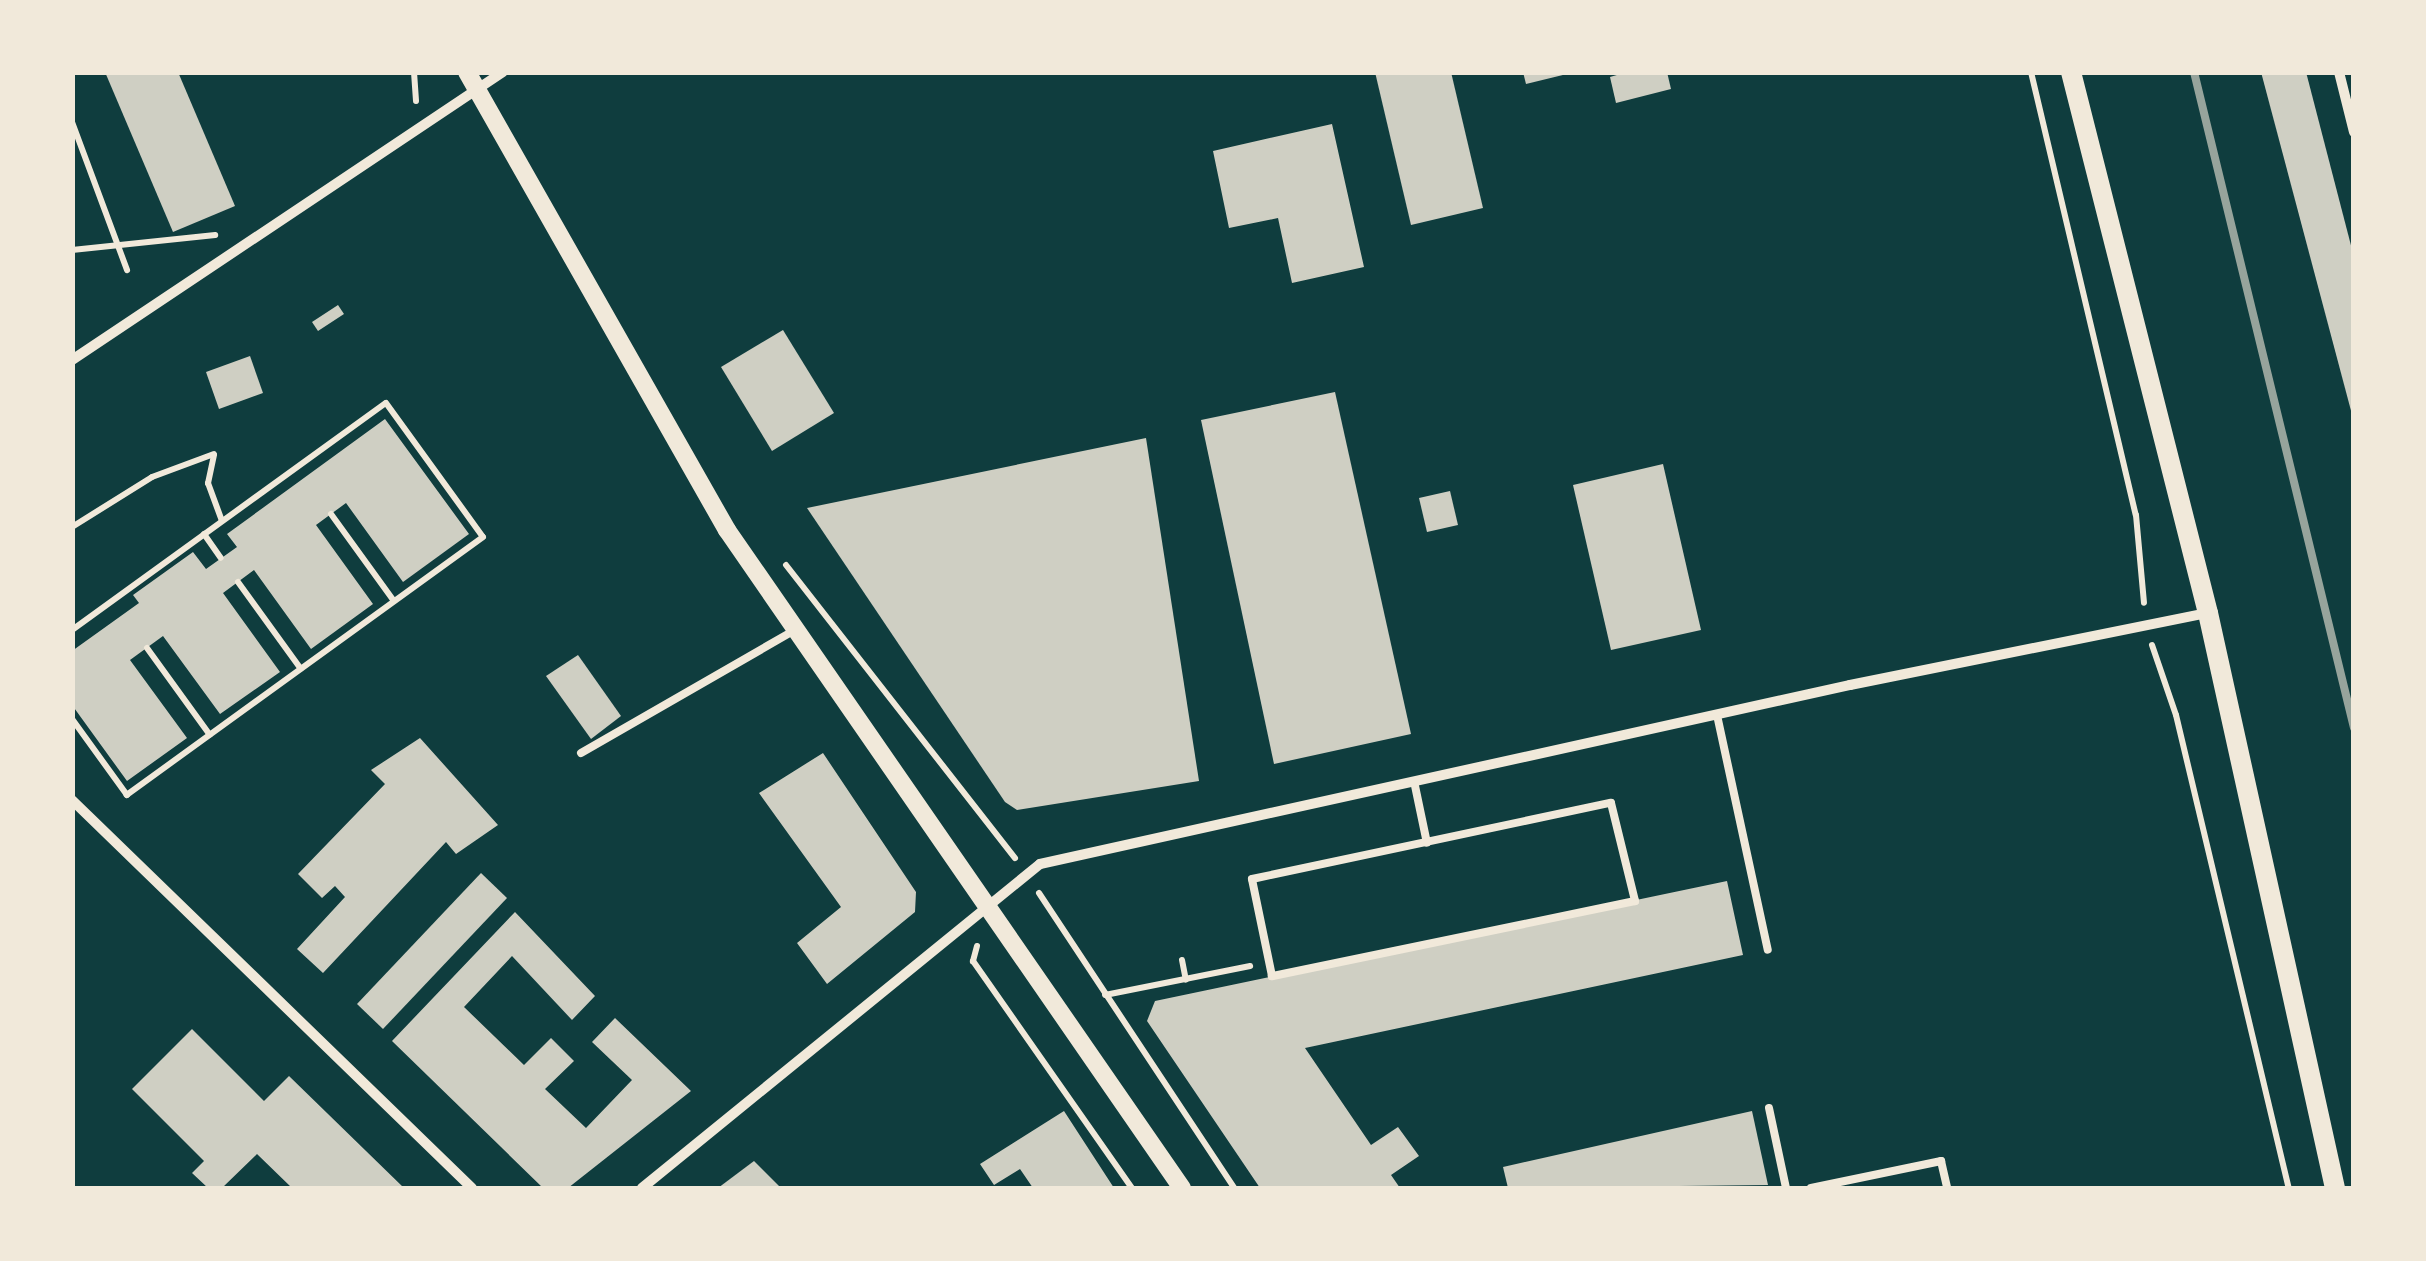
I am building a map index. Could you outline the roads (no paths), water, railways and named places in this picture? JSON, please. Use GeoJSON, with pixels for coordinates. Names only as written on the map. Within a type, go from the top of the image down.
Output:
{"type":"FeatureCollection","features":[{"type":"Feature","properties":{"kind":"main road"},"geometry":{"type":"LineString","coordinates":[[2071,72],[2208,613],[2334,1188]]}},
{"type":"Feature","properties":{"kind":"street"},"geometry":{"type":"LineString","coordinates":[[72,360],[471,81],[503,72]]}},
{"type":"Feature","properties":{"kind":"street"},"geometry":{"type":"LineString","coordinates":[[2339,72],[2354,132]]}},
{"type":"Feature","properties":{"kind":"street"},"geometry":{"type":"LineString","coordinates":[[471,81],[726,530],[990,902],[1182,1188]]}},
{"type":"Feature","properties":{"kind":"street"},"geometry":{"type":"LineString","coordinates":[[642,1188],[1030,868],[1052,860],[1717,715],[2208,613]]}},
{"type":"Feature","properties":{"kind":"street"},"geometry":{"type":"LineString","coordinates":[[72,800],[472,1188]]}},
{"type":"Feature","properties":{"kind":"lane"},"geometry":{"type":"LineString","coordinates":[[581,752],[797,629]]}},
{"type":"Feature","properties":{"kind":"lane"},"geometry":{"type":"LineString","coordinates":[[1717,715],[1768,950]]}},
{"type":"Feature","properties":{"kind":"lane"},"geometry":{"type":"LineString","coordinates":[[1414,781],[1427,843]]}},
{"type":"Feature","properties":{"kind":"lane"},"geometry":{"type":"LineString","coordinates":[[1611,804],[1635,901],[1272,976],[1252,879],[1427,843],[1611,804]]}},
{"type":"Feature","properties":{"kind":"lane"},"geometry":{"type":"LineString","coordinates":[[1769,1108],[1786,1188]]}},
{"type":"Feature","properties":{"kind":"lane"},"geometry":{"type":"LineString","coordinates":[[1811,1188],[1941,1161],[1947,1188]]}},
{"type":"Feature","properties":{"kind":"railway"},"geometry":{"type":"LineString","coordinates":[[2194,72],[2354,728]]}}]}
